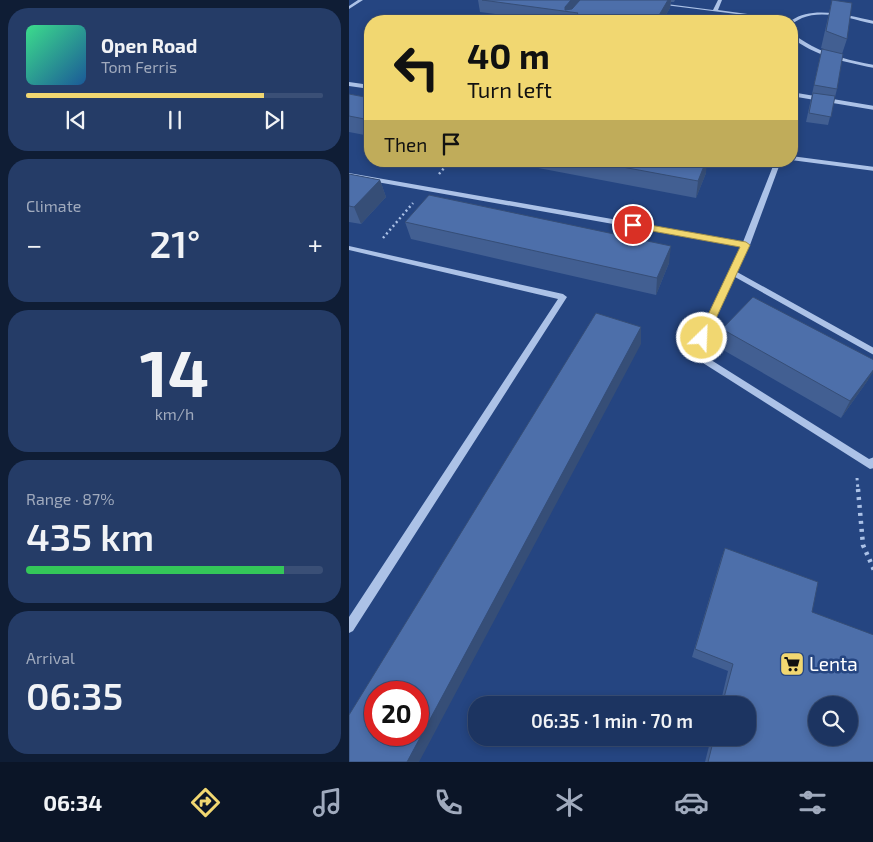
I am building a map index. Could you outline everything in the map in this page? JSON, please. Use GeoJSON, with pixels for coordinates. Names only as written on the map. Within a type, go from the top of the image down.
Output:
{"type":"FeatureCollection","features":[{"type":"Feature","properties":{"kind":"lane"},"geometry":{"type":"LineString","coordinates":[[349,8],[361,0]]}},
{"type":"Feature","properties":{"kind":"lane"},"geometry":{"type":"LineString","coordinates":[[715,11],[719,0]]}},
{"type":"Feature","properties":{"kind":"lane"},"geometry":{"type":"LineString","coordinates":[[651,2],[743,15]]}},
{"type":"Feature","properties":{"kind":"lane"},"geometry":{"type":"LineString","coordinates":[[798,19],[805,16],[822,14],[873,23]]}},
{"type":"Feature","properties":{"kind":"lane"},"geometry":{"type":"LineString","coordinates":[[798,41],[821,51],[873,67]]}},
{"type":"Feature","properties":{"kind":"lane"},"geometry":{"type":"LineString","coordinates":[[349,84],[364,86]]}},
{"type":"Feature","properties":{"kind":"lane"},"geometry":{"type":"LineString","coordinates":[[798,95],[873,108]]}},
{"type":"Feature","properties":{"kind":"lane"},"geometry":{"type":"LineString","coordinates":[[798,159],[873,169]]}},
{"type":"Feature","properties":{"kind":"lane"},"geometry":{"type":"LineString","coordinates":[[776,167],[746,245],[695,354],[870,465],[873,461]]}},
{"type":"Feature","properties":{"kind":"lane"},"geometry":{"type":"LineString","coordinates":[[349,174],[746,245]]}},
{"type":"Feature","properties":{"kind":"lane"},"geometry":{"type":"LineString","coordinates":[[349,248],[563,297],[349,627]]}},
{"type":"Feature","properties":{"kind":"lane"},"geometry":{"type":"LineString","coordinates":[[732,272],[873,352]]}},
{"type":"Feature","properties":{"kind":"path"},"geometry":{"type":"LineString","coordinates":[[371,253],[445,167]]}},
{"type":"Feature","properties":{"kind":"path"},"geometry":{"type":"LineString","coordinates":[[855,455],[863,545],[873,570]]}},
{"type":"Feature","properties":{"kind":"building"},"geometry":{"type":"Polygon","coordinates":[[[482,0],[571,0],[565,7],[565,10],[572,9],[580,0],[668,0],[659,15],[576,15],[578,13],[482,0]]]}},
{"type":"Feature","properties":{"kind":"building"},"geometry":{"type":"Polygon","coordinates":[[[832,0],[852,3],[847,39],[826,31],[832,0]]]}},
{"type":"Feature","properties":{"kind":"building"},"geometry":{"type":"Polygon","coordinates":[[[822,49],[843,54],[837,89],[814,85],[822,49]]]}},
{"type":"Feature","properties":{"kind":"building"},"geometry":{"type":"Polygon","coordinates":[[[813,93],[835,96],[831,117],[809,113],[813,93]]]}},
{"type":"Feature","properties":{"kind":"building"},"geometry":{"type":"Polygon","coordinates":[[[349,94],[364,97],[364,119],[349,116],[349,94]]]}},
{"type":"Feature","properties":{"kind":"building"},"geometry":{"type":"Polygon","coordinates":[[[622,167],[704,167],[698,181],[622,167]]]}},
{"type":"Feature","properties":{"kind":"building"},"geometry":{"type":"Polygon","coordinates":[[[349,174],[380,180],[354,207],[349,206],[349,174]]]}},
{"type":"Feature","properties":{"kind":"building"},"geometry":{"type":"Polygon","coordinates":[[[429,195],[671,246],[657,278],[405,222],[429,195]]]}},
{"type":"Feature","properties":{"kind":"building"},"geometry":{"type":"Polygon","coordinates":[[[753,297],[874,360],[874,369],[850,401],[722,329],[753,297]]]}},
{"type":"Feature","properties":{"kind":"building"},"geometry":{"type":"Polygon","coordinates":[[[596,313],[641,327],[429,721],[429,681],[370,681],[596,313]]]}},
{"type":"Feature","properties":{"kind":"building","name":"Lenta"},"geometry":{"type":"Polygon","coordinates":[[[725,548],[818,582],[812,612],[874,635],[874,762],[708,762],[712,746],[756,746],[756,696],[724,696],[733,664],[695,649],[725,548]]]}},
{"type":"Feature","properties":{"kind":"building"},"geometry":{"type":"Polygon","coordinates":[[[364,691],[364,746],[416,746],[407,762],[349,762],[349,715],[364,691]]]}},
{"type":"Feature","properties":{"kind":"place","name":"Lenta"},"geometry":{"type":"Point","coordinates":[792,664]}},
{"type":"Feature","properties":{"kind":"route"},"geometry":{"type":"LineString","coordinates":[[633,225],[746,245],[702,338]]}}]}
